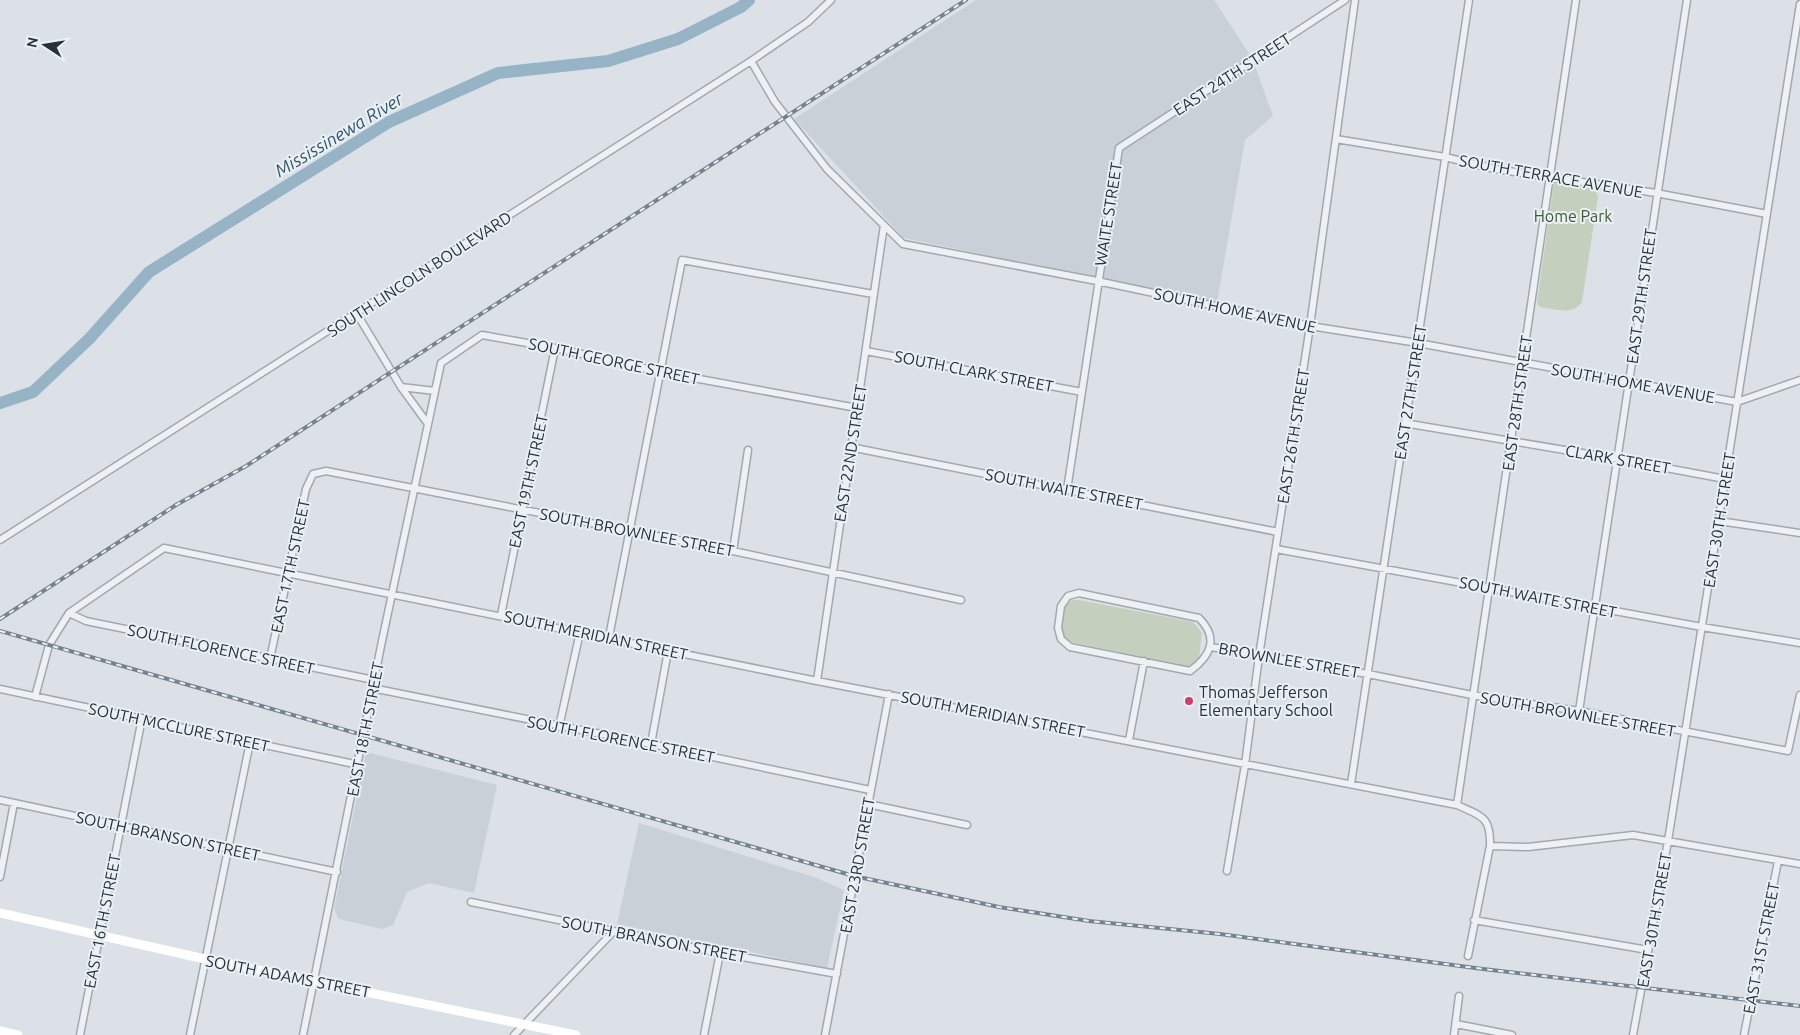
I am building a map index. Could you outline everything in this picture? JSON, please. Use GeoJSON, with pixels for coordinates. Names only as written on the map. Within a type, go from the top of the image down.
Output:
{"type":"FeatureCollection","features":[{"type":"Feature","properties":{"kind":"main road","name":"SOUTH ADAMS STREET"},"geometry":{"type":"LineString","coordinates":[[0,913],[206,959],[576,1035]]}},
{"type":"Feature","properties":{"kind":"main road"},"geometry":{"type":"LineString","coordinates":[[0,1031],[18,1035]]}},
{"type":"Feature","properties":{"kind":"street","name":"SOUTH LINCOLN BOULEVARD"},"geometry":{"type":"LineString","coordinates":[[0,540],[751,61],[808,22],[831,0]]}},
{"type":"Feature","properties":{"kind":"street","name":"EAST 24TH STREET"},"geometry":{"type":"LineString","coordinates":[[1119,148],[1345,0]]}},
{"type":"Feature","properties":{"kind":"street","name":"EAST 26TH STREET"},"geometry":{"type":"LineString","coordinates":[[1227,871],[1246,765],[1259,656],[1310,326],[1355,0]]}},
{"type":"Feature","properties":{"kind":"street","name":"EAST 27TH STREET"},"geometry":{"type":"LineString","coordinates":[[1352,784],[1404,424],[1418,343],[1469,0]]}},
{"type":"Feature","properties":{"kind":"street","name":"EAST 28TH STREET"},"geometry":{"type":"LineString","coordinates":[[1457,805],[1576,0]]}},
{"type":"Feature","properties":{"kind":"street","name":"EAST 29TH STREET"},"geometry":{"type":"LineString","coordinates":[[1578,712],[1686,0]]}},
{"type":"Feature","properties":{"kind":"street","name":"EAST 30TH STREET"},"geometry":{"type":"LineString","coordinates":[[1633,1035],[1668,840],[1800,4]]}},
{"type":"Feature","properties":{"kind":"street","name":"SOUTH HOME AVENUE"},"geometry":{"type":"LineString","coordinates":[[751,61],[775,102],[827,169],[903,244],[1097,280],[1310,326],[1418,343],[1737,402],[1800,380]]}},
{"type":"Feature","properties":{"kind":"street","name":"SOUTH TERRACE AVENUE"},"geometry":{"type":"LineString","coordinates":[[1336,139],[1549,178],[1656,193],[1767,214]]}},
{"type":"Feature","properties":{"kind":"street","name":"WAITE STREET"},"geometry":{"type":"LineString","coordinates":[[1097,280],[1119,148]]}},
{"type":"Feature","properties":{"kind":"street","name":"EAST 22ND STREET"},"geometry":{"type":"LineString","coordinates":[[817,680],[884,225]]}},
{"type":"Feature","properties":{"kind":"street"},"geometry":{"type":"LineString","coordinates":[[610,637],[632,532],[682,260],[874,294]]}},
{"type":"Feature","properties":{"kind":"street"},"geometry":{"type":"LineString","coordinates":[[1067,490],[1097,280]]}},
{"type":"Feature","properties":{"kind":"street"},"geometry":{"type":"LineString","coordinates":[[357,314],[401,387],[428,424]]}},
{"type":"Feature","properties":{"kind":"street","name":"SOUTH GEORGE STREET"},"geometry":{"type":"LineString","coordinates":[[428,424],[441,363],[482,335],[555,348],[661,372],[857,408]]}},
{"type":"Feature","properties":{"kind":"street","name":"EAST 19TH STREET"},"geometry":{"type":"LineString","coordinates":[[501,615],[555,348]]}},
{"type":"Feature","properties":{"kind":"street","name":"SOUTH CLARK STREET"},"geometry":{"type":"LineString","coordinates":[[866,351],[1082,392]]}},
{"type":"Feature","properties":{"kind":"street"},"geometry":{"type":"LineString","coordinates":[[401,387],[435,391]]}},
{"type":"Feature","properties":{"kind":"street","name":"EAST 18TH STREET"},"geometry":{"type":"LineString","coordinates":[[303,1035],[372,688],[428,424]]}},
{"type":"Feature","properties":{"kind":"street"},"geometry":{"type":"LineString","coordinates":[[1404,424],[1512,440]]}},
{"type":"Feature","properties":{"kind":"street","name":"CLARK STREET"},"geometry":{"type":"LineString","coordinates":[[1512,440],[1725,479]]}},
{"type":"Feature","properties":{"kind":"street","name":"SOUTH WAITE STREET"},"geometry":{"type":"LineString","coordinates":[[850,447],[1278,532]]}},
{"type":"Feature","properties":{"kind":"street"},"geometry":{"type":"LineString","coordinates":[[733,551],[748,450]]}},
{"type":"Feature","properties":{"kind":"street","name":"SOUTH BROWNLEE STREET"},"geometry":{"type":"LineString","coordinates":[[313,474],[326,471],[415,488],[733,551],[961,600]]}},
{"type":"Feature","properties":{"kind":"street","name":"EAST 17TH STREET"},"geometry":{"type":"LineString","coordinates":[[270,659],[306,489],[313,474]]}},
{"type":"Feature","properties":{"kind":"street"},"geometry":{"type":"LineString","coordinates":[[1719,521],[1800,533]]}},
{"type":"Feature","properties":{"kind":"street","name":"SOUTH MERIDIAN STREET"},"geometry":{"type":"LineString","coordinates":[[69,613],[164,548],[610,637],[668,651],[1457,805],[1482,816],[1491,830],[1490,846]]}},
{"type":"Feature","properties":{"kind":"street","name":"SOUTH WAITE STREET"},"geometry":{"type":"LineString","coordinates":[[1276,549],[1384,570],[1490,587],[1595,608],[1800,643]]}},
{"type":"Feature","properties":{"kind":"street"},"geometry":{"type":"LineString","coordinates":[[1079,593],[1200,618],[1208,627],[1211,646],[1203,662],[1190,671],[1070,647],[1061,639],[1058,628],[1061,606],[1068,596],[1079,593]]}},
{"type":"Feature","properties":{"kind":"street"},"geometry":{"type":"LineString","coordinates":[[35,697],[49,645],[69,613]]}},
{"type":"Feature","properties":{"kind":"street","name":"SOUTH FLORENCE STREET"},"geometry":{"type":"LineString","coordinates":[[69,613],[86,621],[374,680]]}},
{"type":"Feature","properties":{"kind":"street"},"geometry":{"type":"LineString","coordinates":[[560,727],[580,632]]}},
{"type":"Feature","properties":{"kind":"street","name":"BROWNLEE STREET"},"geometry":{"type":"LineString","coordinates":[[1211,646],[1368,674]]}},
{"type":"Feature","properties":{"kind":"street"},"geometry":{"type":"LineString","coordinates":[[651,744],[668,651]]}},
{"type":"Feature","properties":{"kind":"street"},"geometry":{"type":"LineString","coordinates":[[1130,740],[1144,661]]}},
{"type":"Feature","properties":{"kind":"street","name":"SOUTH BROWNLEE STREET"},"geometry":{"type":"LineString","coordinates":[[1368,674],[1472,695],[1578,712],[1788,751],[1800,695]]}},
{"type":"Feature","properties":{"kind":"street","name":"SOUTH FLORENCE STREET"},"geometry":{"type":"LineString","coordinates":[[372,688],[870,790]]}},
{"type":"Feature","properties":{"kind":"street","name":"SOUTH MCCLURE STREET"},"geometry":{"type":"LineString","coordinates":[[0,689],[358,764]]}},
{"type":"Feature","properties":{"kind":"street","name":"EAST 23RD STREET"},"geometry":{"type":"LineString","coordinates":[[825,1035],[888,694]]}},
{"type":"Feature","properties":{"kind":"street","name":"EAST 16TH STREET"},"geometry":{"type":"LineString","coordinates":[[80,1035],[142,718]]}},
{"type":"Feature","properties":{"kind":"street"},"geometry":{"type":"LineString","coordinates":[[190,1035],[250,742]]}},
{"type":"Feature","properties":{"kind":"street","name":"SOUTH BRANSON STREET"},"geometry":{"type":"LineString","coordinates":[[0,800],[336,872]]}},
{"type":"Feature","properties":{"kind":"street"},"geometry":{"type":"LineString","coordinates":[[0,877],[14,803]]}},
{"type":"Feature","properties":{"kind":"street"},"geometry":{"type":"LineString","coordinates":[[868,804],[967,825]]}},
{"type":"Feature","properties":{"kind":"street"},"geometry":{"type":"LineString","coordinates":[[1468,956],[1490,846],[1528,847],[1633,835],[1800,864]]}},
{"type":"Feature","properties":{"kind":"street","name":"EAST 31ST STREET"},"geometry":{"type":"LineString","coordinates":[[1744,1035],[1778,861]]}},
{"type":"Feature","properties":{"kind":"street","name":"SOUTH BRANSON STREET"},"geometry":{"type":"LineString","coordinates":[[471,902],[720,953],[837,974]]}},
{"type":"Feature","properties":{"kind":"street"},"geometry":{"type":"LineString","coordinates":[[1474,920],[1648,950]]}},
{"type":"Feature","properties":{"kind":"street"},"geometry":{"type":"LineString","coordinates":[[514,1035],[614,930]]}},
{"type":"Feature","properties":{"kind":"street"},"geometry":{"type":"LineString","coordinates":[[704,1035],[720,953]]}},
{"type":"Feature","properties":{"kind":"street"},"geometry":{"type":"LineString","coordinates":[[1454,1035],[1459,996]]}},
{"type":"Feature","properties":{"kind":"street"},"geometry":{"type":"LineString","coordinates":[[1456,1024],[1512,1035]]}},
{"type":"Feature","properties":{"kind":"shaded area"},"geometry":{"type":"Polygon","coordinates":[[[976,0],[1214,0],[1252,58],[1273,116],[1245,140],[1217,303],[904,238],[794,119],[976,0]]]}},
{"type":"Feature","properties":{"kind":"shaded area"},"geometry":{"type":"Polygon","coordinates":[[[366,752],[497,785],[474,893],[429,883],[407,892],[393,925],[382,929],[339,919],[334,909],[366,752]]]}},
{"type":"Feature","properties":{"kind":"shaded area"},"geometry":{"type":"Polygon","coordinates":[[[639,823],[814,877],[844,890],[827,968],[617,924],[639,823]]]}},
{"type":"Feature","properties":{"kind":"green space","name":"Home Park"},"geometry":{"type":"Polygon","coordinates":[[[1554,183],[1594,188],[1598,196],[1582,302],[1569,310],[1540,307],[1537,303],[1554,183]]]}},
{"type":"Feature","properties":{"kind":"green space"},"geometry":{"type":"Polygon","coordinates":[[[1072,600],[1193,622],[1202,633],[1199,658],[1189,666],[1181,665],[1066,641],[1060,631],[1063,607],[1072,600]]]}},
{"type":"Feature","properties":{"kind":"waterway","name":"Mississinewa River"},"geometry":{"type":"LineString","coordinates":[[0,403],[33,392],[90,338],[149,272],[389,122],[498,73],[608,61],[678,39],[741,7],[749,0]]}},
{"type":"Feature","properties":{"kind":"railway"},"geometry":{"type":"LineString","coordinates":[[0,619],[176,505],[246,466],[966,0]]}},
{"type":"Feature","properties":{"kind":"railway"},"geometry":{"type":"LineString","coordinates":[[0,631],[854,876],[999,907],[1089,921],[1220,934],[1483,969],[1800,1006]]}},
{"type":"Feature","properties":{"kind":"place","name":"Thomas Jefferson Elementary School"},"geometry":{"type":"Point","coordinates":[1189,701]}}]}
